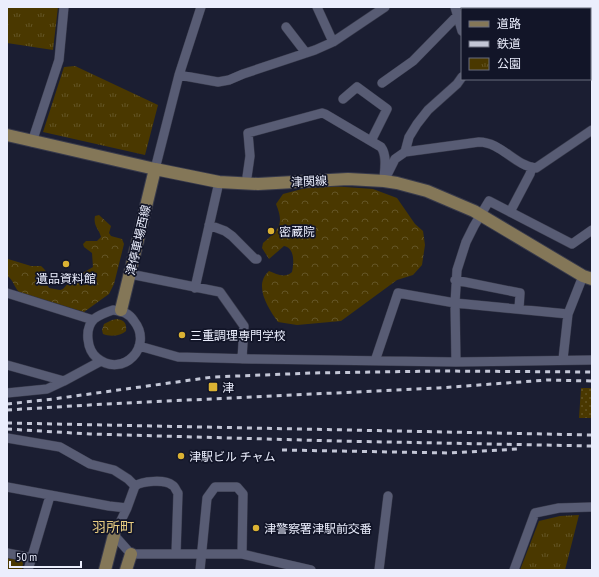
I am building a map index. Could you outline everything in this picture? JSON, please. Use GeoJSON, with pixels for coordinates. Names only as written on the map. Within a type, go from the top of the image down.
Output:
{"type":"FeatureCollection","features":[{"type":"Feature","properties":{"kind":"main road","name":"津関線"},"geometry":{"type":"LineString","coordinates":[[7,135],[32,142],[219,182],[246,184],[348,179],[384,181],[427,191],[481,214],[588,277]]}},
{"type":"Feature","properties":{"kind":"main road","name":"津停車場西線"},"geometry":{"type":"LineString","coordinates":[[121,310],[155,169]]}},
{"type":"Feature","properties":{"kind":"main road"},"geometry":{"type":"LineString","coordinates":[[105,570],[114,535]]}},
{"type":"Feature","properties":{"kind":"main road"},"geometry":{"type":"LineString","coordinates":[[126,570],[131,554]]}},
{"type":"Feature","properties":{"kind":"street"},"geometry":{"type":"LineString","coordinates":[[32,142],[59,60],[64,7]]}},
{"type":"Feature","properties":{"kind":"street"},"geometry":{"type":"LineString","coordinates":[[155,169],[179,75],[201,7]]}},
{"type":"Feature","properties":{"kind":"street"},"geometry":{"type":"LineString","coordinates":[[317,7],[333,42]]}},
{"type":"Feature","properties":{"kind":"street"},"geometry":{"type":"LineString","coordinates":[[179,75],[222,82],[306,54],[333,42],[385,7]]}},
{"type":"Feature","properties":{"kind":"street"},"geometry":{"type":"LineString","coordinates":[[456,11],[461,28]]}},
{"type":"Feature","properties":{"kind":"street"},"geometry":{"type":"LineString","coordinates":[[382,83],[419,55],[456,11]]}},
{"type":"Feature","properties":{"kind":"street"},"geometry":{"type":"LineString","coordinates":[[286,27],[306,54]]}},
{"type":"Feature","properties":{"kind":"street"},"geometry":{"type":"LineString","coordinates":[[405,152],[409,137],[428,110],[457,84],[461,78]]}},
{"type":"Feature","properties":{"kind":"street"},"geometry":{"type":"LineString","coordinates":[[343,100],[357,87],[387,109],[371,141]]}},
{"type":"Feature","properties":{"kind":"street"},"geometry":{"type":"LineString","coordinates":[[246,184],[250,156],[248,133],[322,113],[371,141],[383,150],[385,161],[384,181]]}},
{"type":"Feature","properties":{"kind":"street"},"geometry":{"type":"LineString","coordinates":[[384,181],[395,159],[405,152],[467,143],[490,143],[529,167],[536,168],[592,130]]}},
{"type":"Feature","properties":{"kind":"street"},"geometry":{"type":"LineString","coordinates":[[510,212],[530,174],[532,167]]}},
{"type":"Feature","properties":{"kind":"street"},"geometry":{"type":"LineString","coordinates":[[195,288],[219,182]]}},
{"type":"Feature","properties":{"kind":"street"},"geometry":{"type":"LineString","coordinates":[[456,362],[455,280],[460,256],[489,201],[572,244],[592,230]]}},
{"type":"Feature","properties":{"kind":"street"},"geometry":{"type":"LineString","coordinates":[[209,225],[225,231],[255,259],[257,259]]}},
{"type":"Feature","properties":{"kind":"street"},"geometry":{"type":"LineString","coordinates":[[130,274],[220,292],[244,326],[242,358]]}},
{"type":"Feature","properties":{"kind":"street"},"geometry":{"type":"LineString","coordinates":[[563,359],[568,314],[588,277]]}},
{"type":"Feature","properties":{"kind":"street"},"geometry":{"type":"LineString","coordinates":[[455,280],[520,293],[519,309]]}},
{"type":"Feature","properties":{"kind":"street"},"geometry":{"type":"LineString","coordinates":[[7,293],[93,320]]}},
{"type":"Feature","properties":{"kind":"street"},"geometry":{"type":"LineString","coordinates":[[375,361],[398,293],[455,303],[568,314]]}},
{"type":"Feature","properties":{"kind":"street"},"geometry":{"type":"LineString","coordinates":[[113,310],[121,310],[127,313],[138,325],[141,333],[139,346],[133,357],[126,362],[113,364],[101,361],[94,356],[88,343],[89,330],[93,320],[113,310]]}},
{"type":"Feature","properties":{"kind":"street"},"geometry":{"type":"LineString","coordinates":[[139,346],[178,357],[456,362],[563,359],[592,360]]}},
{"type":"Feature","properties":{"kind":"street"},"geometry":{"type":"LineString","coordinates":[[7,393],[47,389],[101,361]]}},
{"type":"Feature","properties":{"kind":"street"},"geometry":{"type":"LineString","coordinates":[[7,365],[64,381]]}},
{"type":"Feature","properties":{"kind":"street"},"geometry":{"type":"LineString","coordinates":[[7,438],[60,447],[90,464],[114,470],[128,479],[135,486]]}},
{"type":"Feature","properties":{"kind":"street"},"geometry":{"type":"LineString","coordinates":[[176,554],[178,493],[173,485],[165,482],[142,482],[135,486],[127,508],[114,535],[131,554],[176,554],[242,554],[311,570]]}},
{"type":"Feature","properties":{"kind":"street"},"geometry":{"type":"LineString","coordinates":[[7,487],[50,496],[127,508]]}},
{"type":"Feature","properties":{"kind":"street"},"geometry":{"type":"LineString","coordinates":[[200,570],[207,498],[215,487],[236,487],[243,494],[242,554]]}},
{"type":"Feature","properties":{"kind":"street"},"geometry":{"type":"LineString","coordinates":[[28,570],[50,496]]}},
{"type":"Feature","properties":{"kind":"street"},"geometry":{"type":"LineString","coordinates":[[379,570],[388,496]]}},
{"type":"Feature","properties":{"kind":"street"},"geometry":{"type":"LineString","coordinates":[[514,570],[535,512],[559,508],[592,507]]}},
{"type":"Feature","properties":{"kind":"street"},"geometry":{"type":"LineString","coordinates":[[7,553],[32,558]]}},
{"type":"Feature","properties":{"kind":"green space"},"geometry":{"type":"Polygon","coordinates":[[[7,7],[58,7],[53,50],[7,43],[7,7]]]}},
{"type":"Feature","properties":{"kind":"green space"},"geometry":{"type":"Polygon","coordinates":[[[75,66],[158,105],[145,155],[43,132],[64,67],[75,66]]]}},
{"type":"Feature","properties":{"kind":"green space"},"geometry":{"type":"Polygon","coordinates":[[[317,185],[373,189],[397,198],[415,224],[423,231],[425,245],[422,265],[413,275],[397,280],[341,321],[297,325],[278,322],[270,310],[264,296],[262,283],[264,277],[269,271],[283,276],[292,272],[293,256],[288,247],[284,246],[269,259],[262,248],[263,243],[273,234],[280,222],[279,211],[276,204],[283,194],[317,185]]]}},
{"type":"Feature","properties":{"kind":"green space"},"geometry":{"type":"Polygon","coordinates":[[[99,215],[111,226],[109,233],[111,236],[122,239],[124,244],[114,284],[109,294],[84,312],[19,292],[11,279],[7,276],[8,259],[31,266],[41,266],[48,274],[49,288],[60,290],[63,289],[72,279],[93,267],[92,253],[84,247],[83,244],[86,241],[97,241],[101,237],[95,225],[95,216],[99,215]]]}},
{"type":"Feature","properties":{"kind":"green space"},"geometry":{"type":"Polygon","coordinates":[[[117,319],[124,322],[126,331],[115,336],[103,334],[102,330],[104,324],[117,319]]]}},
{"type":"Feature","properties":{"kind":"green space"},"geometry":{"type":"Polygon","coordinates":[[[581,388],[592,388],[592,418],[579,418],[581,388]]]}},
{"type":"Feature","properties":{"kind":"green space"},"geometry":{"type":"Polygon","coordinates":[[[579,515],[565,570],[520,570],[539,521],[560,516],[579,515]]]}},
{"type":"Feature","properties":{"kind":"green space"},"geometry":{"type":"Polygon","coordinates":[[[7,558],[21,560],[23,563],[22,570],[7,570],[7,558]]]}},
{"type":"Feature","properties":{"kind":"railway"},"geometry":{"type":"LineString","coordinates":[[7,404],[213,377],[312,373],[439,371],[592,372]]}},
{"type":"Feature","properties":{"kind":"railway"},"geometry":{"type":"LineString","coordinates":[[7,410],[438,388],[547,380],[592,381]]}},
{"type":"Feature","properties":{"kind":"railway"},"geometry":{"type":"LineString","coordinates":[[7,423],[592,435]]}},
{"type":"Feature","properties":{"kind":"railway"},"geometry":{"type":"LineString","coordinates":[[7,429],[90,434],[592,446]]}},
{"type":"Feature","properties":{"kind":"railway"},"geometry":{"type":"LineString","coordinates":[[282,450],[449,453],[518,449]]}},
{"type":"Feature","properties":{"kind":"place","name":"密蔵院"},"geometry":{"type":"Point","coordinates":[271,231]}},
{"type":"Feature","properties":{"kind":"place","name":"遺品資料館"},"geometry":{"type":"Point","coordinates":[66,264]}},
{"type":"Feature","properties":{"kind":"place","name":"三重調理専門学校"},"geometry":{"type":"Point","coordinates":[182,335]}},
{"type":"Feature","properties":{"kind":"place","name":"津"},"geometry":{"type":"Point","coordinates":[213,387]}},
{"type":"Feature","properties":{"kind":"place","name":"津駅ビル チャム"},"geometry":{"type":"Point","coordinates":[181,456]}},
{"type":"Feature","properties":{"kind":"place","name":"津警察署津駅前交番"},"geometry":{"type":"Point","coordinates":[256,528]}},
{"type":"Feature","properties":{"kind":"district","name":"羽所町"},"geometry":{"type":"Point","coordinates":[113,527]}}]}
